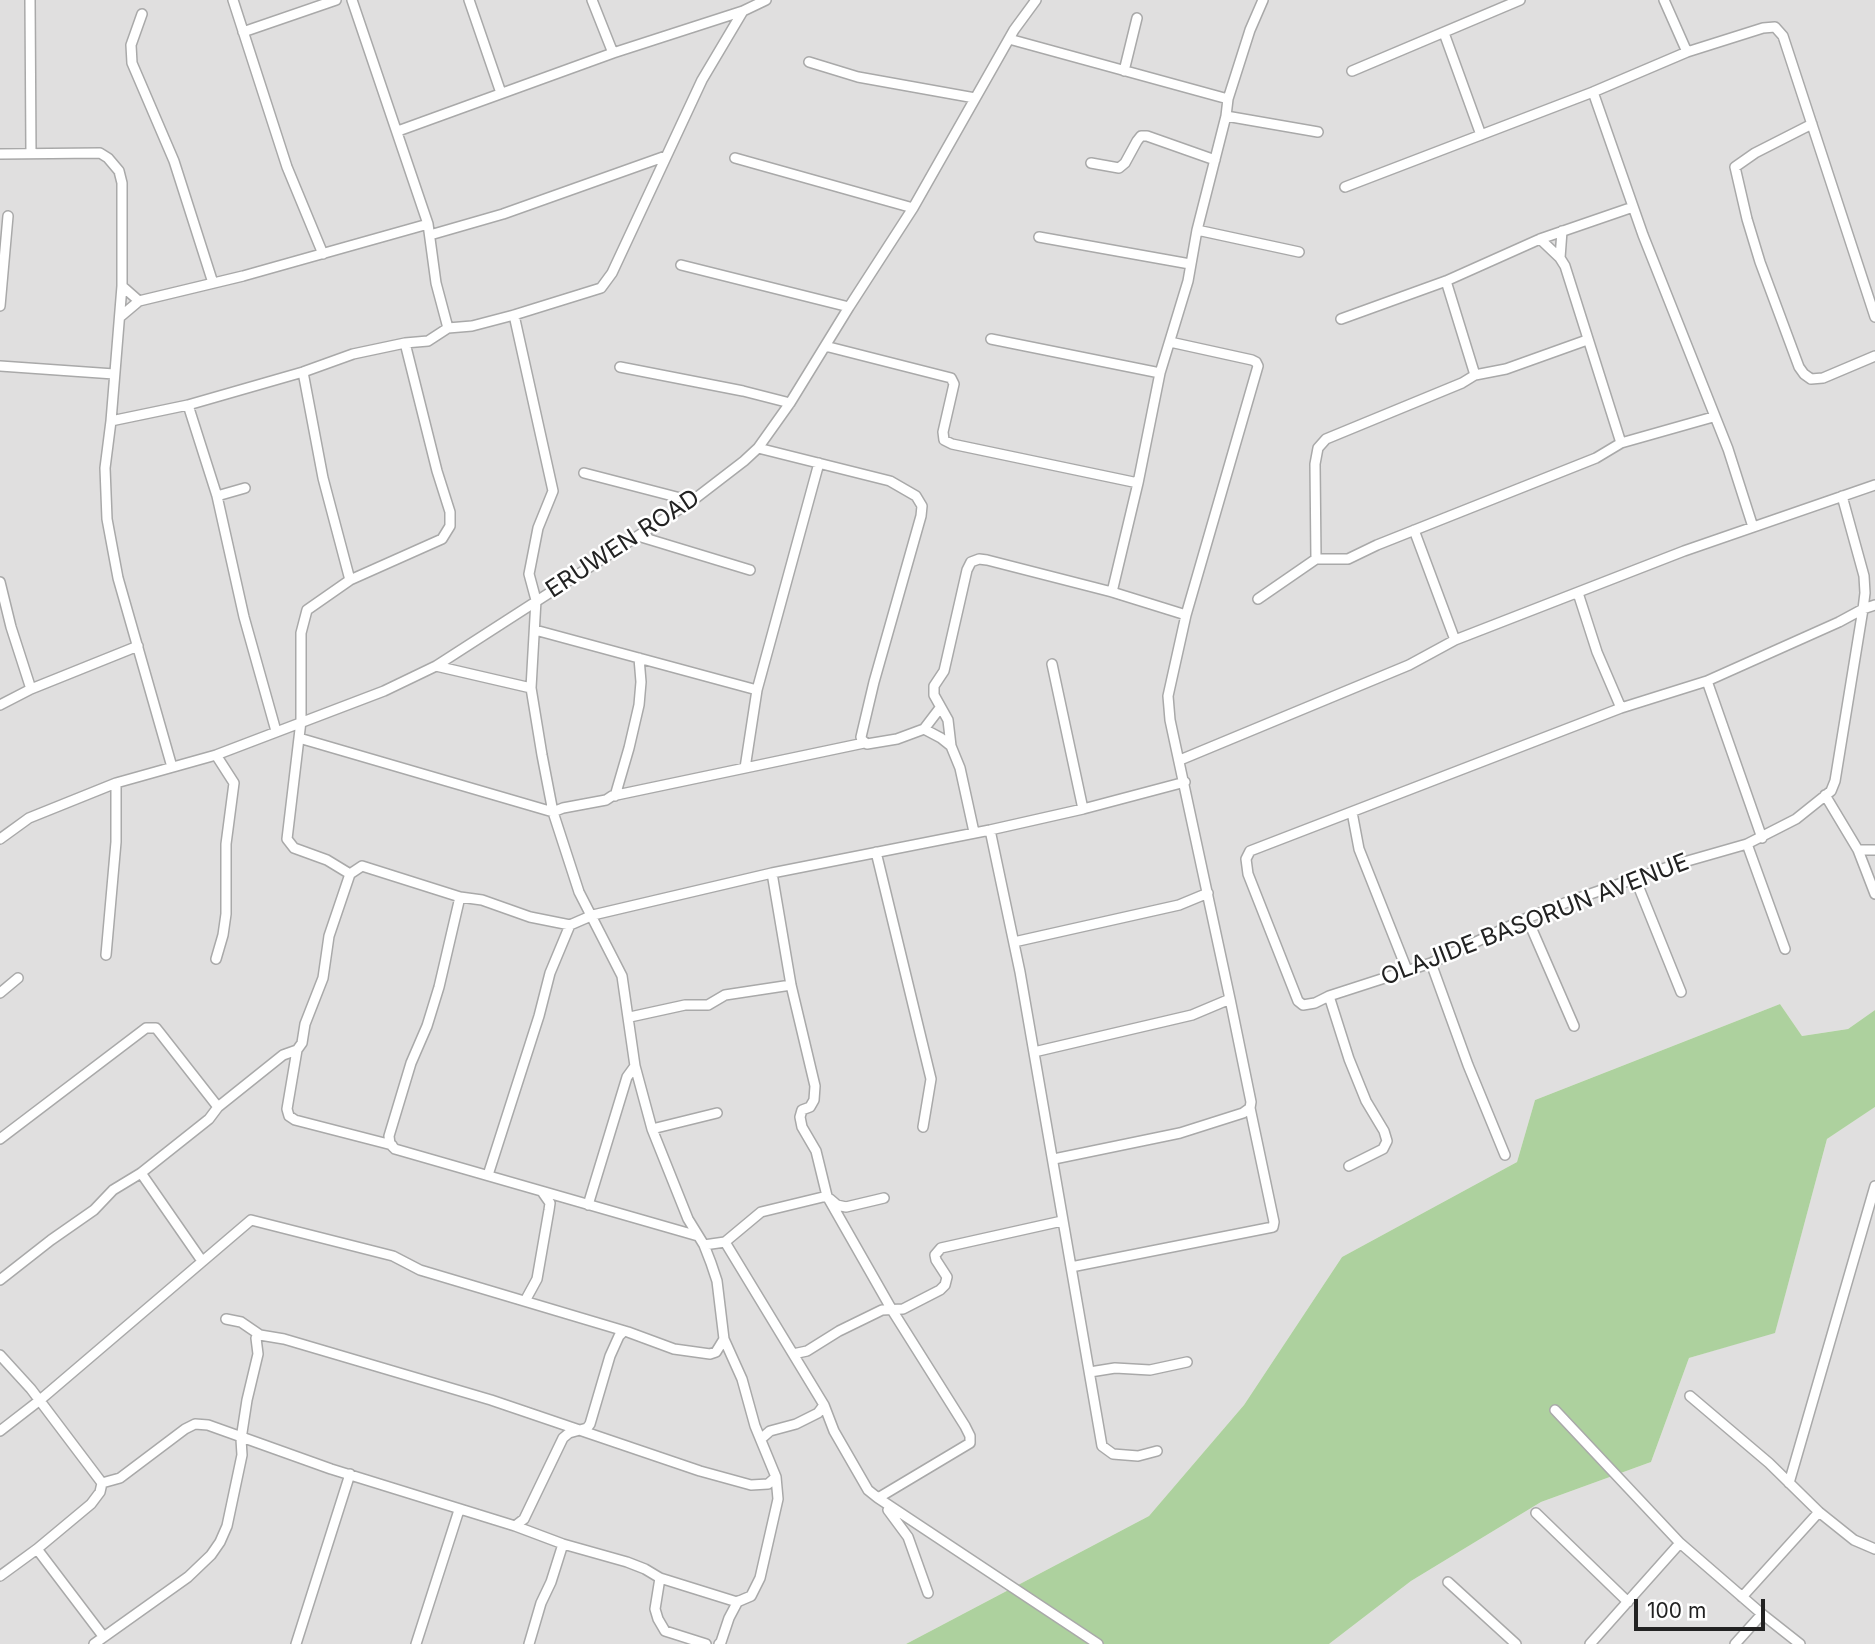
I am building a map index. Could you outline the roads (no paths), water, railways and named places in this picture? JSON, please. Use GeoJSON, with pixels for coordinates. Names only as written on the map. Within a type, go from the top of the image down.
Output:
{"type":"FeatureCollection","features":[{"type":"Feature","properties":{"kind":"street"},"geometry":{"type":"LineString","coordinates":[[30,0],[32,153]]}},
{"type":"Feature","properties":{"kind":"street"},"geometry":{"type":"LineString","coordinates":[[233,0],[287,167],[323,254]]}},
{"type":"Feature","properties":{"kind":"street"},"geometry":{"type":"LineString","coordinates":[[243,33],[336,0]]}},
{"type":"Feature","properties":{"kind":"street"},"geometry":{"type":"LineString","coordinates":[[352,0],[428,224],[436,283],[448,328]]}},
{"type":"Feature","properties":{"kind":"street"},"geometry":{"type":"LineString","coordinates":[[469,0],[501,93]]}},
{"type":"Feature","properties":{"kind":"street"},"geometry":{"type":"LineString","coordinates":[[592,0],[613,53]]}},
{"type":"Feature","properties":{"kind":"street"},"geometry":{"type":"LineString","coordinates":[[398,131],[613,53],[743,11],[766,0]]}},
{"type":"Feature","properties":{"kind":"street","name":"ERUWEN ROAD"},"geometry":{"type":"LineString","coordinates":[[0,839],[29,818],[116,783],[216,755],[384,691],[436,666],[692,501],[758,448],[790,403],[913,208],[1023,15],[1036,0]]}},
{"type":"Feature","properties":{"kind":"street"},"geometry":{"type":"LineString","coordinates":[[1112,592],[1160,373],[1188,281],[1228,99],[1250,30],[1263,0]]}},
{"type":"Feature","properties":{"kind":"street"},"geometry":{"type":"LineString","coordinates":[[1352,71],[1520,0]]}},
{"type":"Feature","properties":{"kind":"street"},"geometry":{"type":"LineString","coordinates":[[1666,0],[1687,52]]}},
{"type":"Feature","properties":{"kind":"street"},"geometry":{"type":"LineString","coordinates":[[111,421],[188,405],[303,372],[353,354],[428,341],[448,328],[472,326],[601,288],[612,273],[702,80],[743,11]]}},
{"type":"Feature","properties":{"kind":"street"},"geometry":{"type":"LineString","coordinates":[[142,15],[131,45],[132,63],[174,161],[213,283]]}},
{"type":"Feature","properties":{"kind":"street"},"geometry":{"type":"LineString","coordinates":[[1124,71],[1137,18]]}},
{"type":"Feature","properties":{"kind":"street"},"geometry":{"type":"LineString","coordinates":[[1345,187],[1593,92],[1687,52],[1763,28],[1775,27],[1783,36],[1875,317]]}},
{"type":"Feature","properties":{"kind":"street"},"geometry":{"type":"LineString","coordinates":[[1444,33],[1481,135]]}},
{"type":"Feature","properties":{"kind":"street"},"geometry":{"type":"LineString","coordinates":[[1009,39],[1228,99]]}},
{"type":"Feature","properties":{"kind":"street"},"geometry":{"type":"LineString","coordinates":[[809,62],[858,77],[975,98]]}},
{"type":"Feature","properties":{"kind":"street"},"geometry":{"type":"LineString","coordinates":[[1593,92],[1633,207],[1713,417],[1728,449],[1753,527]]}},
{"type":"Feature","properties":{"kind":"street"},"geometry":{"type":"LineString","coordinates":[[1226,116],[1318,132]]}},
{"type":"Feature","properties":{"kind":"street"},"geometry":{"type":"LineString","coordinates":[[1812,124],[1755,153],[1735,167],[1747,219],[1760,262],[1804,374],[1811,379],[1823,378],[1875,356]]}},
{"type":"Feature","properties":{"kind":"street"},"geometry":{"type":"LineString","coordinates":[[1091,163],[1118,168],[1125,163],[1142,136],[1215,160]]}},
{"type":"Feature","properties":{"kind":"street"},"geometry":{"type":"LineString","coordinates":[[0,154],[100,153],[119,171],[122,183],[122,285],[105,468],[107,519],[118,578],[172,766]]}},
{"type":"Feature","properties":{"kind":"street"},"geometry":{"type":"LineString","coordinates":[[430,235],[503,214],[666,156]]}},
{"type":"Feature","properties":{"kind":"street"},"geometry":{"type":"LineString","coordinates":[[736,158],[913,208]]}},
{"type":"Feature","properties":{"kind":"street"},"geometry":{"type":"LineString","coordinates":[[1341,319],[1446,281],[1540,239],[1633,207]]}},
{"type":"Feature","properties":{"kind":"street"},"geometry":{"type":"LineString","coordinates":[[0,306],[8,216]]}},
{"type":"Feature","properties":{"kind":"street"},"geometry":{"type":"LineString","coordinates":[[120,317],[139,301],[428,224]]}},
{"type":"Feature","properties":{"kind":"street"},"geometry":{"type":"LineString","coordinates":[[1198,230],[1299,251]]}},
{"type":"Feature","properties":{"kind":"street"},"geometry":{"type":"LineString","coordinates":[[1562,232],[1560,258],[1621,443]]}},
{"type":"Feature","properties":{"kind":"street"},"geometry":{"type":"LineString","coordinates":[[1039,237],[1191,264]]}},
{"type":"Feature","properties":{"kind":"street"},"geometry":{"type":"LineString","coordinates":[[1540,239],[1560,258]]}},
{"type":"Feature","properties":{"kind":"street"},"geometry":{"type":"LineString","coordinates":[[681,265],[849,307]]}},
{"type":"Feature","properties":{"kind":"street"},"geometry":{"type":"LineString","coordinates":[[1446,281],[1475,375]]}},
{"type":"Feature","properties":{"kind":"street"},"geometry":{"type":"LineString","coordinates":[[122,285],[139,301]]}},
{"type":"Feature","properties":{"kind":"street"},"geometry":{"type":"LineString","coordinates":[[102,1483],[120,1478],[185,1429],[195,1424],[208,1425],[241,1439],[515,1526],[563,1544],[627,1562],[660,1578],[738,1601],[751,1596],[760,1578],[778,1499],[776,1477],[755,1426],[742,1379],[724,1339],[717,1281],[704,1245],[688,1219],[652,1129],[635,1066],[622,976],[579,892],[553,812],[531,688],[536,600],[529,574],[538,528],[554,491],[514,315]]}},
{"type":"Feature","properties":{"kind":"street"},"geometry":{"type":"LineString","coordinates":[[991,339],[1160,373]]}},
{"type":"Feature","properties":{"kind":"street"},"geometry":{"type":"LineString","coordinates":[[1316,559],[1315,464],[1318,448],[1325,439],[1462,383],[1475,375],[1506,369],[1587,340]]}},
{"type":"Feature","properties":{"kind":"street"},"geometry":{"type":"LineString","coordinates":[[1071,1268],[1273,1227],[1274,1222],[1230,999],[1170,720],[1168,696],[1186,615],[1258,366],[1252,360],[1170,342]]}},
{"type":"Feature","properties":{"kind":"street"},"geometry":{"type":"LineString","coordinates":[[350,874],[327,860],[295,848],[287,839],[301,721],[303,619],[307,610],[350,580],[442,538],[450,526],[450,512],[405,343]]}},
{"type":"Feature","properties":{"kind":"street"},"geometry":{"type":"LineString","coordinates":[[825,346],[951,378],[954,384],[943,432],[944,440],[952,444],[1138,483]]}},
{"type":"Feature","properties":{"kind":"street"},"geometry":{"type":"LineString","coordinates":[[0,366],[114,374]]}},
{"type":"Feature","properties":{"kind":"street"},"geometry":{"type":"LineString","coordinates":[[620,367],[790,403]]}},
{"type":"Feature","properties":{"kind":"street"},"geometry":{"type":"LineString","coordinates":[[303,372],[323,478],[350,580]]}},
{"type":"Feature","properties":{"kind":"street"},"geometry":{"type":"LineString","coordinates":[[188,405],[217,496],[244,617],[276,732]]}},
{"type":"Feature","properties":{"kind":"street"},"geometry":{"type":"LineString","coordinates":[[1258,599],[1316,559],[1348,559],[1596,458],[1621,443],[1713,417]]}},
{"type":"Feature","properties":{"kind":"street"},"geometry":{"type":"LineString","coordinates":[[758,448],[890,481],[916,496],[922,506],[874,682],[861,737],[864,743]]}},
{"type":"Feature","properties":{"kind":"street"},"geometry":{"type":"LineString","coordinates":[[745,768],[757,690],[818,463]]}},
{"type":"Feature","properties":{"kind":"street"},"geometry":{"type":"LineString","coordinates":[[584,473],[692,501]]}},
{"type":"Feature","properties":{"kind":"street"},"geometry":{"type":"LineString","coordinates":[[1180,760],[1409,665],[1455,640],[1684,551],[1875,485]]}},
{"type":"Feature","properties":{"kind":"street"},"geometry":{"type":"LineString","coordinates":[[217,496],[245,488]]}},
{"type":"Feature","properties":{"kind":"street","name":"OLAJIDE BASORUN AVENUE"},"geometry":{"type":"LineString","coordinates":[[1352,812],[1258,846],[1250,851],[1246,859],[1248,874],[1298,1001],[1303,1005],[1432,962],[1527,918],[1635,878],[1747,845],[1796,819],[1831,790],[1835,781],[1863,609],[1864,576],[1842,496]]}},
{"type":"Feature","properties":{"kind":"street"},"geometry":{"type":"LineString","coordinates":[[1414,530],[1455,640]]}},
{"type":"Feature","properties":{"kind":"street"},"geometry":{"type":"LineString","coordinates":[[638,536],[750,570]]}},
{"type":"Feature","properties":{"kind":"street"},"geometry":{"type":"LineString","coordinates":[[974,832],[960,768],[951,746],[948,720],[933,695],[934,686],[944,671],[971,562],[978,559],[987,560],[1112,592],[1186,615]]}},
{"type":"Feature","properties":{"kind":"street"},"geometry":{"type":"LineString","coordinates":[[0,582],[31,689]]}},
{"type":"Feature","properties":{"kind":"street"},"geometry":{"type":"LineString","coordinates":[[1578,593],[1597,652],[1621,708]]}},
{"type":"Feature","properties":{"kind":"street"},"geometry":{"type":"LineString","coordinates":[[1407,970],[1359,849],[1352,812],[1621,708],[1707,681],[1875,605]]}},
{"type":"Feature","properties":{"kind":"street"},"geometry":{"type":"LineString","coordinates":[[535,630],[757,690]]}},
{"type":"Feature","properties":{"kind":"street"},"geometry":{"type":"LineString","coordinates":[[0,705],[31,689],[138,646]]}},
{"type":"Feature","properties":{"kind":"street"},"geometry":{"type":"LineString","coordinates":[[615,796],[639,705],[639,658]]}},
{"type":"Feature","properties":{"kind":"street"},"geometry":{"type":"LineString","coordinates":[[1052,664],[1083,809]]}},
{"type":"Feature","properties":{"kind":"street"},"geometry":{"type":"LineString","coordinates":[[436,666],[531,688]]}},
{"type":"Feature","properties":{"kind":"street"},"geometry":{"type":"LineString","coordinates":[[1707,681],[1762,838]]}},
{"type":"Feature","properties":{"kind":"street"},"geometry":{"type":"LineString","coordinates":[[299,738],[553,812],[745,768],[864,743],[897,739],[924,729],[940,708]]}},
{"type":"Feature","properties":{"kind":"street"},"geometry":{"type":"LineString","coordinates":[[924,729],[941,737],[951,746]]}},
{"type":"Feature","properties":{"kind":"street"},"geometry":{"type":"LineString","coordinates":[[216,755],[234,783],[226,844],[226,914],[216,959]]}},
{"type":"Feature","properties":{"kind":"street"},"geometry":{"type":"LineString","coordinates":[[392,1145],[295,1120],[289,1116],[287,1109],[297,1050],[302,1043],[305,1024],[323,978],[330,936],[350,874],[362,866],[530,917],[570,925],[593,915],[772,873],[990,830],[1185,782]]}},
{"type":"Feature","properties":{"kind":"street"},"geometry":{"type":"LineString","coordinates":[[106,955],[116,842],[116,783]]}},
{"type":"Feature","properties":{"kind":"street"},"geometry":{"type":"LineString","coordinates":[[1825,795],[1858,850],[1875,894]]}},
{"type":"Feature","properties":{"kind":"street"},"geometry":{"type":"LineString","coordinates":[[990,830],[1014,942],[1054,1159],[1062,1221],[1102,1446],[1113,1454],[1138,1456],[1157,1451]]}},
{"type":"Feature","properties":{"kind":"street"},"geometry":{"type":"LineString","coordinates":[[1747,845],[1784,949]]}},
{"type":"Feature","properties":{"kind":"street"},"geometry":{"type":"LineString","coordinates":[[1858,850],[1875,850]]}},
{"type":"Feature","properties":{"kind":"street"},"geometry":{"type":"LineString","coordinates":[[876,852],[931,1079],[923,1127]]}},
{"type":"Feature","properties":{"kind":"street"},"geometry":{"type":"LineString","coordinates":[[772,873],[791,985],[815,1086],[814,1100],[810,1107],[802,1110],[802,1127],[816,1151],[827,1196],[892,1310],[970,1436],[970,1443],[878,1498]]}},
{"type":"Feature","properties":{"kind":"street"},"geometry":{"type":"LineString","coordinates":[[1635,878],[1681,992]]}},
{"type":"Feature","properties":{"kind":"street"},"geometry":{"type":"LineString","coordinates":[[1014,942],[1179,905],[1208,893]]}},
{"type":"Feature","properties":{"kind":"street"},"geometry":{"type":"LineString","coordinates":[[460,897],[439,987],[427,1026],[411,1063],[389,1136],[392,1145],[395,1149],[698,1236]]}},
{"type":"Feature","properties":{"kind":"street"},"geometry":{"type":"LineString","coordinates":[[1527,918],[1574,1026]]}},
{"type":"Feature","properties":{"kind":"street"},"geometry":{"type":"LineString","coordinates":[[488,1175],[539,1016],[550,973],[570,925]]}},
{"type":"Feature","properties":{"kind":"street"},"geometry":{"type":"LineString","coordinates":[[1432,962],[1468,1065],[1505,1155]]}},
{"type":"Feature","properties":{"kind":"street"},"geometry":{"type":"LineString","coordinates":[[0,993],[18,978]]}},
{"type":"Feature","properties":{"kind":"street"},"geometry":{"type":"LineString","coordinates":[[630,1017],[685,1005],[708,1005],[725,995],[791,985]]}},
{"type":"Feature","properties":{"kind":"street"},"geometry":{"type":"LineString","coordinates":[[1329,996],[1349,1059],[1366,1101],[1387,1141],[1383,1149],[1349,1166]]}},
{"type":"Feature","properties":{"kind":"street"},"geometry":{"type":"LineString","coordinates":[[1034,1052],[1192,1015],[1230,999]]}},
{"type":"Feature","properties":{"kind":"street"},"geometry":{"type":"LineString","coordinates":[[0,1139],[146,1028],[156,1028],[160,1032],[218,1107]]}},
{"type":"Feature","properties":{"kind":"street"},"geometry":{"type":"LineString","coordinates":[[0,1280],[51,1240],[88,1216],[113,1190],[141,1173],[209,1119],[218,1107],[283,1055],[297,1050]]}},
{"type":"Feature","properties":{"kind":"street"},"geometry":{"type":"LineString","coordinates":[[588,1205],[627,1077],[635,1066]]}},
{"type":"Feature","properties":{"kind":"street"},"geometry":{"type":"LineString","coordinates":[[1054,1159],[1180,1133],[1243,1113],[1250,1108]]}},
{"type":"Feature","properties":{"kind":"street"},"geometry":{"type":"LineString","coordinates":[[652,1129],[717,1113]]}},
{"type":"Feature","properties":{"kind":"street"},"geometry":{"type":"LineString","coordinates":[[141,1173],[202,1261]]}},
{"type":"Feature","properties":{"kind":"street"},"geometry":{"type":"LineString","coordinates":[[1789,1483],[1870,1218],[1875,1186]]}},
{"type":"Feature","properties":{"kind":"street"},"geometry":{"type":"LineString","coordinates":[[525,1301],[537,1279],[549,1210],[550,1203],[542,1192]]}},
{"type":"Feature","properties":{"kind":"street"},"geometry":{"type":"LineString","coordinates":[[827,1196],[837,1205],[846,1207],[884,1198]]}},
{"type":"Feature","properties":{"kind":"street"},"geometry":{"type":"LineString","coordinates":[[704,1245],[724,1242],[761,1212],[827,1196]]}},
{"type":"Feature","properties":{"kind":"street"},"geometry":{"type":"LineString","coordinates":[[0,1431],[251,1220],[393,1256],[420,1269],[674,1349],[705,1354],[716,1352],[724,1339]]}},
{"type":"Feature","properties":{"kind":"street"},"geometry":{"type":"LineString","coordinates":[[793,1354],[807,1351],[839,1331],[882,1310],[903,1309],[940,1290],[947,1278],[935,1255],[941,1248],[1062,1221]]}},
{"type":"Feature","properties":{"kind":"street"},"geometry":{"type":"LineString","coordinates":[[724,1242],[824,1405],[834,1431],[868,1490],[1098,1644]]}},
{"type":"Feature","properties":{"kind":"street"},"geometry":{"type":"LineString","coordinates":[[226,1319],[241,1322],[260,1335],[284,1339],[491,1400],[578,1432],[751,1485],[768,1484],[776,1477]]}},
{"type":"Feature","properties":{"kind":"street"},"geometry":{"type":"LineString","coordinates":[[515,1526],[524,1519],[563,1438],[569,1433],[587,1428],[593,1418],[610,1356],[623,1332]]}},
{"type":"Feature","properties":{"kind":"street"},"geometry":{"type":"LineString","coordinates":[[94,1644],[188,1577],[211,1555],[220,1542],[227,1526],[242,1455],[241,1439],[247,1400],[258,1354],[256,1338],[260,1335]]}},
{"type":"Feature","properties":{"kind":"street"},"geometry":{"type":"LineString","coordinates":[[0,1355],[40,1400],[102,1483],[100,1492],[91,1504],[0,1576]]}},
{"type":"Feature","properties":{"kind":"street"},"geometry":{"type":"LineString","coordinates":[[1090,1373],[1115,1368],[1150,1370],[1187,1362]]}},
{"type":"Feature","properties":{"kind":"street"},"geometry":{"type":"LineString","coordinates":[[1690,1396],[1819,1512],[1854,1540],[1875,1549]]}},
{"type":"Feature","properties":{"kind":"street"},"geometry":{"type":"LineString","coordinates":[[762,1438],[770,1431],[796,1424],[818,1413],[824,1405]]}},
{"type":"Feature","properties":{"kind":"street"},"geometry":{"type":"LineString","coordinates":[[1555,1410],[1681,1542],[1800,1644]]}},
{"type":"Feature","properties":{"kind":"street"},"geometry":{"type":"LineString","coordinates":[[296,1644],[350,1474]]}},
{"type":"Feature","properties":{"kind":"street"},"geometry":{"type":"LineString","coordinates":[[878,1498],[897,1518],[908,1537],[928,1593]]}},
{"type":"Feature","properties":{"kind":"street"},"geometry":{"type":"LineString","coordinates":[[416,1644],[459,1510]]}},
{"type":"Feature","properties":{"kind":"street"},"geometry":{"type":"LineString","coordinates":[[1742,1597],[1819,1512]]}},
{"type":"Feature","properties":{"kind":"street"},"geometry":{"type":"LineString","coordinates":[[1536,1513],[1628,1602]]}},
{"type":"Feature","properties":{"kind":"street"},"geometry":{"type":"LineString","coordinates":[[524,1519],[533,1534]]}},
{"type":"Feature","properties":{"kind":"street"},"geometry":{"type":"LineString","coordinates":[[1590,1644],[1681,1542]]}},
{"type":"Feature","properties":{"kind":"street"},"geometry":{"type":"LineString","coordinates":[[529,1644],[563,1544]]}},
{"type":"Feature","properties":{"kind":"street"},"geometry":{"type":"LineString","coordinates":[[37,1549],[103,1636]]}},
{"type":"Feature","properties":{"kind":"street"},"geometry":{"type":"LineString","coordinates":[[660,1578],[655,1609],[666,1631],[706,1644]]}},
{"type":"Feature","properties":{"kind":"street"},"geometry":{"type":"LineString","coordinates":[[1448,1582],[1516,1644]]}},
{"type":"Feature","properties":{"kind":"street"},"geometry":{"type":"LineString","coordinates":[[719,1644],[738,1601]]}},
{"type":"Feature","properties":{"kind":"street"},"geometry":{"type":"LineString","coordinates":[[1735,1644],[1762,1614]]}}]}
